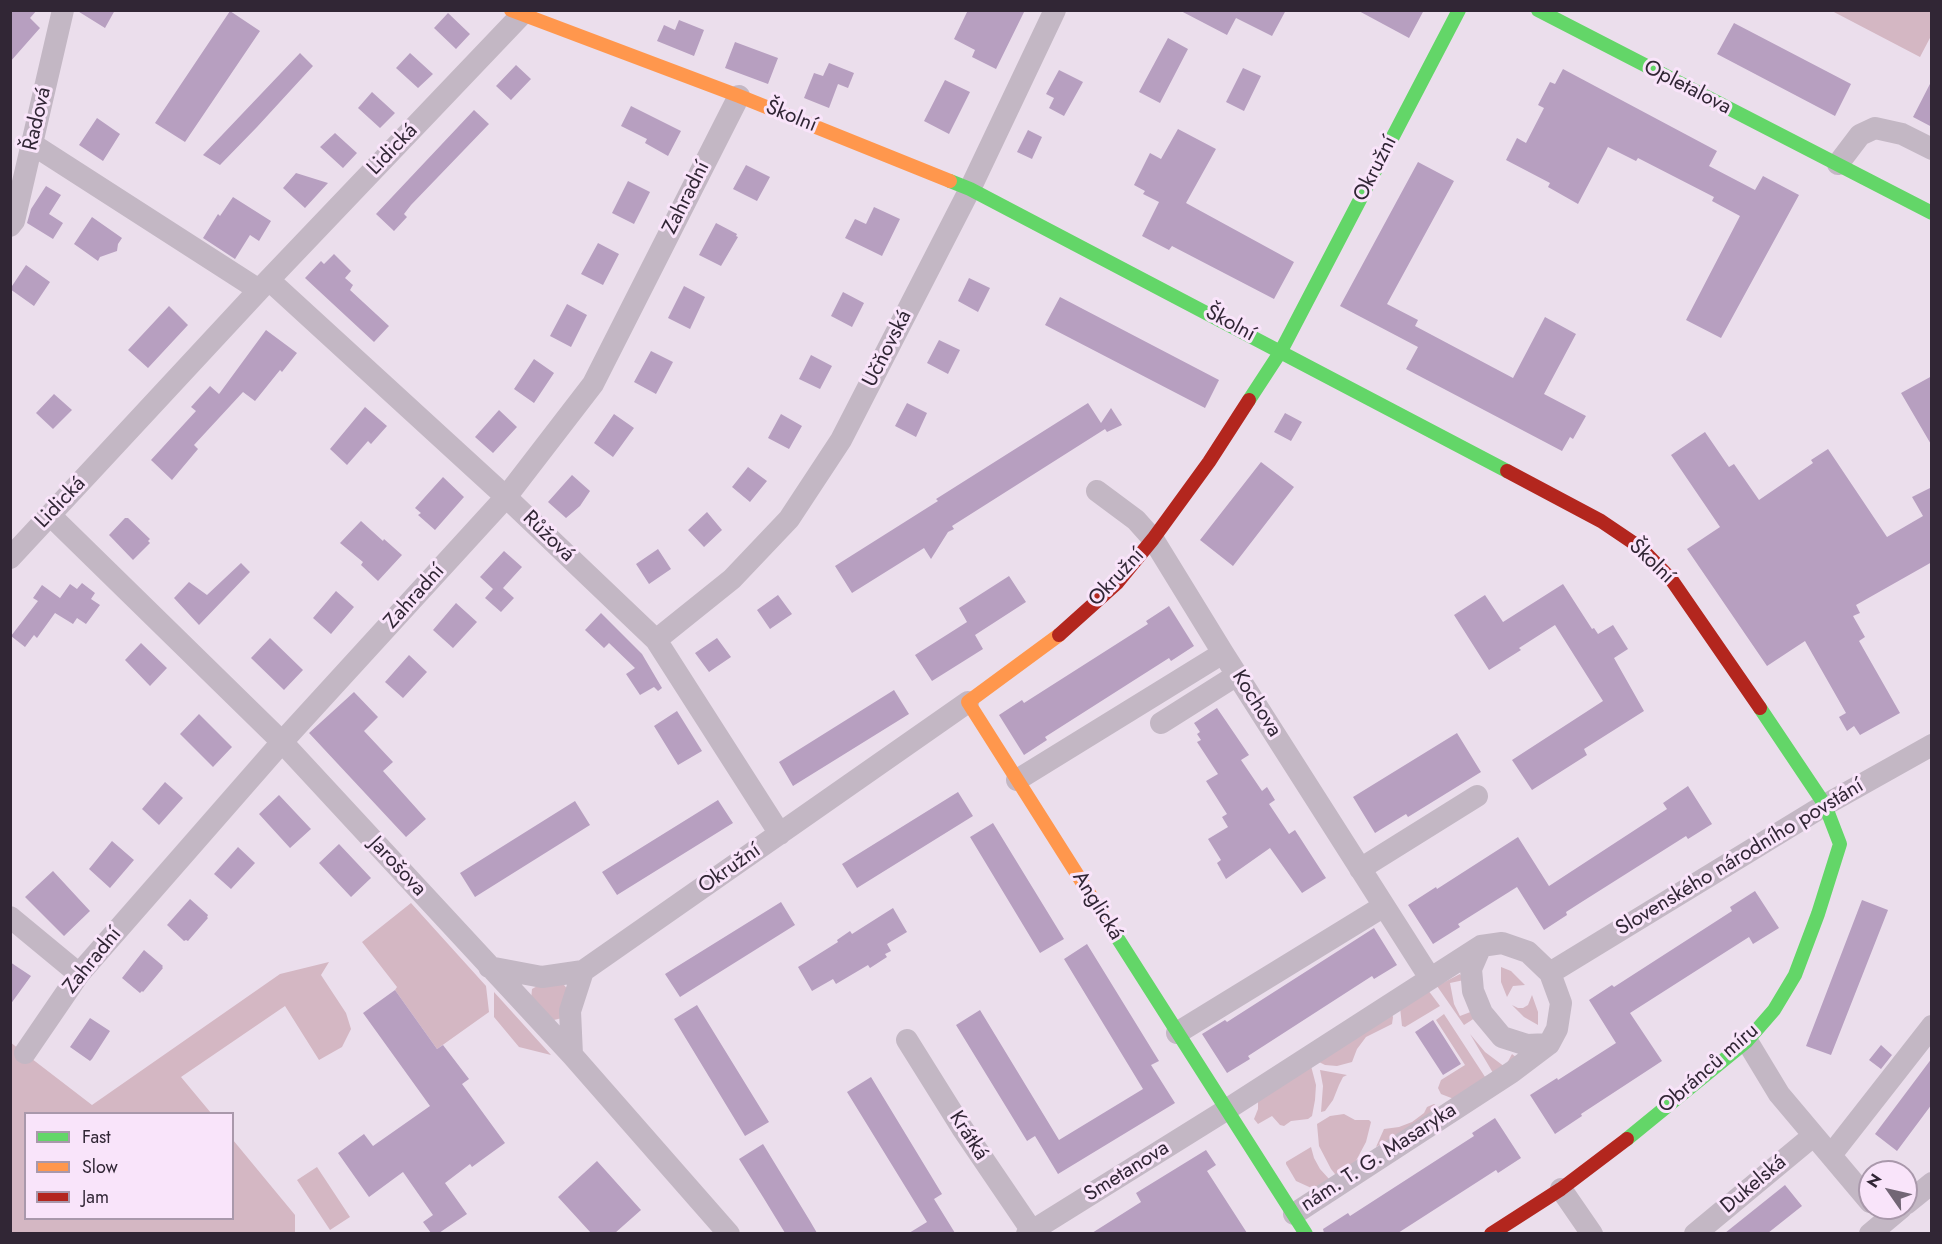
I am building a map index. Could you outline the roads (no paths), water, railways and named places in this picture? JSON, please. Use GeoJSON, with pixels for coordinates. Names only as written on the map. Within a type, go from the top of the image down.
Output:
{"type":"FeatureCollection","features":[{"type":"Feature","properties":{"kind":"street","name":"Řadová"},"geometry":{"type":"LineString","coordinates":[[10,226],[14,221],[63,10]]}},
{"type":"Feature","properties":{"kind":"street","name":"Učňovská"},"geometry":{"type":"LineString","coordinates":[[656,640],[732,579],[789,519],[841,440],[970,189],[1055,10]]}},
{"type":"Feature","properties":{"kind":"street","name":"Okružní"},"geometry":{"type":"LineString","coordinates":[[489,967],[542,977],[583,971],[968,702],[1065,630],[1117,582],[1153,539],[1209,462],[1281,351],[1459,10]]}},
{"type":"Feature","properties":{"kind":"street","name":"Opletalova"},"geometry":{"type":"LineString","coordinates":[[1538,10],[1926,210]]}},
{"type":"Feature","properties":{"kind":"street","name":"Školní"},"geometry":{"type":"LineString","coordinates":[[520,12],[739,96],[970,189],[1546,490],[1601,521],[1641,548],[1671,579],[1825,805]]}},
{"type":"Feature","properties":{"kind":"street","name":"Lidická"},"geometry":{"type":"LineString","coordinates":[[10,558],[520,12]]}},
{"type":"Feature","properties":{"kind":"street","name":"Zahradní"},"geometry":{"type":"LineString","coordinates":[[25,1053],[79,974],[282,742],[506,497],[593,384],[739,96]]}},
{"type":"Feature","properties":{"kind":"street"},"geometry":{"type":"LineString","coordinates":[[1838,164],[1860,135],[1875,128],[1902,134],[1932,149]]}},
{"type":"Feature","properties":{"kind":"street"},"geometry":{"type":"LineString","coordinates":[[32,144],[264,285]]}},
{"type":"Feature","properties":{"kind":"street"},"geometry":{"type":"LineString","coordinates":[[1926,210],[1932,229]]}},
{"type":"Feature","properties":{"kind":"street","name":"Růžová"},"geometry":{"type":"LineString","coordinates":[[264,285],[506,497],[656,640],[780,834]]}},
{"type":"Feature","properties":{"kind":"street","name":"Kochova"},"geometry":{"type":"LineString","coordinates":[[1097,491],[1136,520],[1153,539],[1430,978]]}},
{"type":"Feature","properties":{"kind":"street","name":"Jarošova"},"geometry":{"type":"LineString","coordinates":[[51,516],[282,742],[572,1055],[729,1233]]}},
{"type":"Feature","properties":{"kind":"street"},"geometry":{"type":"LineString","coordinates":[[1017,780],[1223,653]]}},
{"type":"Feature","properties":{"kind":"street"},"geometry":{"type":"LineString","coordinates":[[1161,723],[1237,675]]}},
{"type":"Feature","properties":{"kind":"street","name":"Anglická"},"geometry":{"type":"LineString","coordinates":[[968,702],[1226,1110]]}},
{"type":"Feature","properties":{"kind":"street","name":"Slovenského národního povstání"},"geometry":{"type":"LineString","coordinates":[[1550,973],[1825,805],[1932,745]]}},
{"type":"Feature","properties":{"kind":"street"},"geometry":{"type":"LineString","coordinates":[[1360,869],[1476,796]]}},
{"type":"Feature","properties":{"kind":"street","name":"Obránců míru"},"geometry":{"type":"LineString","coordinates":[[1491,1233],[1560,1189],[1607,1155],[1747,1041],[1774,1010],[1795,975],[1818,914],[1840,844],[1825,805]]}},
{"type":"Feature","properties":{"kind":"street"},"geometry":{"type":"LineString","coordinates":[[1177,1033],[1384,906]]}},
{"type":"Feature","properties":{"kind":"street"},"geometry":{"type":"LineString","coordinates":[[10,917],[79,974]]}},
{"type":"Feature","properties":{"kind":"street"},"geometry":{"type":"LineString","coordinates":[[1226,1110],[1481,946],[1502,944],[1528,952],[1550,973],[1561,1003],[1557,1029],[1549,1044],[1527,1046],[1502,1037],[1482,1013],[1473,991],[1471,969],[1481,946]]}},
{"type":"Feature","properties":{"kind":"street"},"geometry":{"type":"LineString","coordinates":[[572,1055],[570,1011],[583,971]]}},
{"type":"Feature","properties":{"kind":"street"},"geometry":{"type":"LineString","coordinates":[[1831,1155],[1932,1026]]}},
{"type":"Feature","properties":{"kind":"street","name":"Krátká"},"geometry":{"type":"LineString","coordinates":[[908,1040],[1029,1232]]}},
{"type":"Feature","properties":{"kind":"street"},"geometry":{"type":"LineString","coordinates":[[1747,1041],[1779,1094],[1858,1188]]}},
{"type":"Feature","properties":{"kind":"street","name":"nám. T. G. Masaryka"},"geometry":{"type":"LineString","coordinates":[[1226,1110],[1294,1214],[1549,1044]]}},
{"type":"Feature","properties":{"kind":"street","name":"Smetanova"},"geometry":{"type":"LineString","coordinates":[[1029,1232],[1226,1110]]}},
{"type":"Feature","properties":{"kind":"street","name":"Dukelská"},"geometry":{"type":"LineString","coordinates":[[1695,1233],[1813,1136]]}},
{"type":"Feature","properties":{"kind":"street"},"geometry":{"type":"LineString","coordinates":[[1918,1194],[1932,1183]]}},
{"type":"Feature","properties":{"kind":"street"},"geometry":{"type":"LineString","coordinates":[[1560,1189],[1592,1233]]}},
{"type":"Feature","properties":{"kind":"street"},"geometry":{"type":"LineString","coordinates":[[1294,1214],[1306,1233]]}}]}
